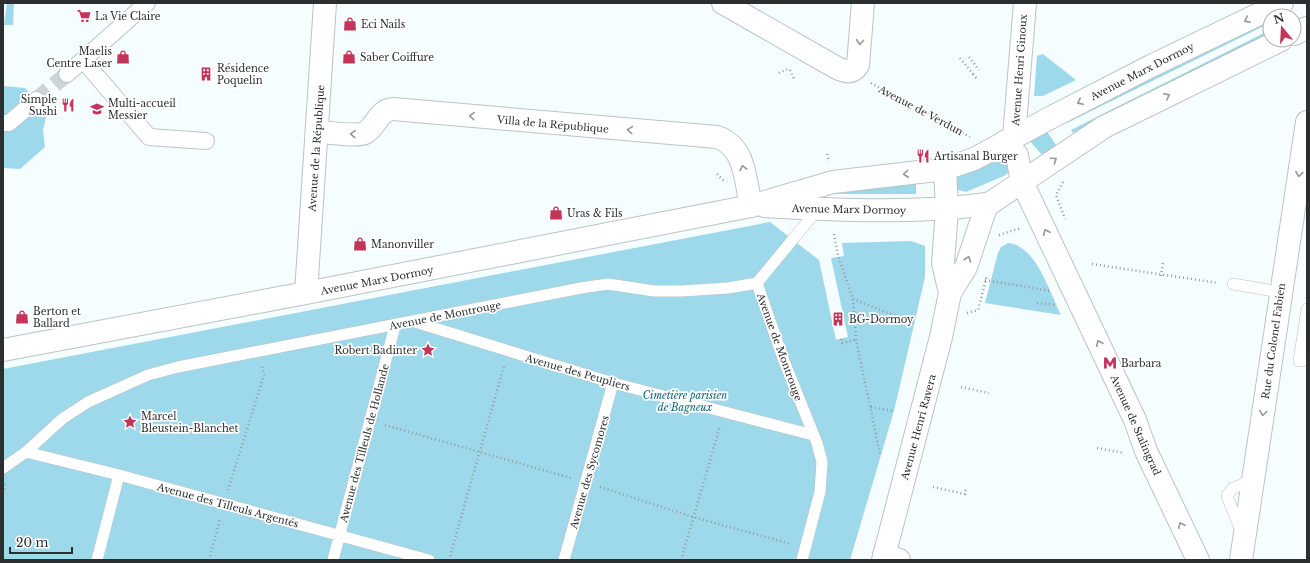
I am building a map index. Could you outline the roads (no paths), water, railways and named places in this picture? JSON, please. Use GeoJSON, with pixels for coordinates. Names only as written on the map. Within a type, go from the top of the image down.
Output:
{"type":"FeatureCollection","features":[{"type":"Feature","properties":{"kind":"main road","name":"Avenue de la République"},"geometry":{"type":"LineString","coordinates":[[306,294],[325,3]]}},
{"type":"Feature","properties":{"kind":"main road"},"geometry":{"type":"LineString","coordinates":[[723,3],[847,71],[858,65],[863,3]]}},
{"type":"Feature","properties":{"kind":"main road","name":"Avenue Henri Ginoux"},"geometry":{"type":"LineString","coordinates":[[1003,143],[1025,3]]}},
{"type":"Feature","properties":{"kind":"main road","name":"Avenue Marx Dormoy"},"geometry":{"type":"LineString","coordinates":[[3,350],[306,294],[751,206],[833,182],[945,169],[969,162],[1151,66],[1282,3]]}},
{"type":"Feature","properties":{"kind":"main road"},"geometry":{"type":"LineString","coordinates":[[987,204],[1104,127],[1265,48]]}},
{"type":"Feature","properties":{"kind":"main road","name":"Villa de la République"},"geometry":{"type":"LineString","coordinates":[[317,132],[360,134],[369,130],[385,111],[393,109],[717,137],[730,143],[741,158],[751,206]]}},
{"type":"Feature","properties":{"kind":"main road","name":"Rue du Colonel Fabien"},"geometry":{"type":"LineString","coordinates":[[1241,560],[1280,292],[1307,122]]}},
{"type":"Feature","properties":{"kind":"main road","name":"Avenue de Stalingrad"},"geometry":{"type":"LineString","coordinates":[[1003,143],[1017,155],[1022,182],[1135,420],[1146,451],[1198,560]]}},
{"type":"Feature","properties":{"kind":"main road","name":"Avenue Henri Ravera"},"geometry":{"type":"LineString","coordinates":[[945,169],[947,209],[943,263],[950,294]]}},
{"type":"Feature","properties":{"kind":"main road","name":"Avenue Marx Dormoy"},"geometry":{"type":"LineString","coordinates":[[751,206],[817,210],[947,209],[987,204]]}},
{"type":"Feature","properties":{"kind":"main road","name":"Avenue Henri Ravera"},"geometry":{"type":"LineString","coordinates":[[889,558],[940,345],[950,294],[966,267],[987,204]]}},
{"type":"Feature","properties":{"kind":"street"},"geometry":{"type":"LineString","coordinates":[[67,74],[148,3]]}},
{"type":"Feature","properties":{"kind":"street"},"geometry":{"type":"LineString","coordinates":[[83,60],[149,137],[206,141]]}},
{"type":"Feature","properties":{"kind":"street"},"geometry":{"type":"LineString","coordinates":[[3,122],[9,123],[36,100]]}},
{"type":"Feature","properties":{"kind":"lane"},"geometry":{"type":"LineString","coordinates":[[757,283],[817,210]]}},
{"type":"Feature","properties":{"kind":"lane","name":"Avenue de Montrouge"},"geometry":{"type":"LineString","coordinates":[[3,468],[26,452],[62,419],[88,402],[148,375],[178,367],[608,284],[654,291],[728,288],[757,283],[775,338],[820,452],[823,472],[820,492],[802,560]]}},
{"type":"Feature","properties":{"kind":"lane"},"geometry":{"type":"LineString","coordinates":[[1233,284],[1280,292]]}},
{"type":"Feature","properties":{"kind":"lane"},"geometry":{"type":"LineString","coordinates":[[1307,309],[1299,361],[1307,360]]}},
{"type":"Feature","properties":{"kind":"lane","name":"Avenue des Peupliers"},"geometry":{"type":"LineString","coordinates":[[414,322],[613,383],[813,435]]}},
{"type":"Feature","properties":{"kind":"lane","name":"Avenue des Tilleuls de Hollande"},"geometry":{"type":"LineString","coordinates":[[333,560],[395,326]]}},
{"type":"Feature","properties":{"kind":"lane","name":"Avenue des Sycomores"},"geometry":{"type":"LineString","coordinates":[[564,560],[613,383]]}},
{"type":"Feature","properties":{"kind":"lane","name":"Avenue des Tilleuls Argentés"},"geometry":{"type":"LineString","coordinates":[[26,452],[119,475],[429,560]]}},
{"type":"Feature","properties":{"kind":"lane"},"geometry":{"type":"LineString","coordinates":[[97,560],[119,475]]}},
{"type":"Feature","properties":{"kind":"tunnel"},"geometry":{"type":"LineString","coordinates":[[36,100],[67,74]]}},
{"type":"Feature","properties":{"kind":"place","name":"La Vie Claire"},"geometry":{"type":"Point","coordinates":[84,16]}},
{"type":"Feature","properties":{"kind":"place","name":"Eci Nails"},"geometry":{"type":"Point","coordinates":[350,24]}},
{"type":"Feature","properties":{"kind":"place","name":"Maelis Centre Laser"},"geometry":{"type":"Point","coordinates":[123,57]}},
{"type":"Feature","properties":{"kind":"place","name":"Saber Coiffure"},"geometry":{"type":"Point","coordinates":[349,57]}},
{"type":"Feature","properties":{"kind":"place","name":"Résidence Poquelin"},"geometry":{"type":"Point","coordinates":[206,74]}},
{"type":"Feature","properties":{"kind":"place","name":"Simple Sushi"},"geometry":{"type":"Point","coordinates":[68,105]}},
{"type":"Feature","properties":{"kind":"place","name":"Multi-accueil Messier"},"geometry":{"type":"Point","coordinates":[97,109]}},
{"type":"Feature","properties":{"kind":"place","name":"Artisanal Burger"},"geometry":{"type":"Point","coordinates":[923,156]}},
{"type":"Feature","properties":{"kind":"place","name":"Uras & Fils"},"geometry":{"type":"Point","coordinates":[556,213]}},
{"type":"Feature","properties":{"kind":"place","name":"Manonviller"},"geometry":{"type":"Point","coordinates":[360,244]}},
{"type":"Feature","properties":{"kind":"place","name":"Berton et Ballard"},"geometry":{"type":"Point","coordinates":[22,317]}},
{"type":"Feature","properties":{"kind":"place","name":"BG-Dormoy"},"geometry":{"type":"Point","coordinates":[838,319]}},
{"type":"Feature","properties":{"kind":"place","name":"Robert Badinter"},"geometry":{"type":"Point","coordinates":[428,350]}},
{"type":"Feature","properties":{"kind":"place","name":"Barbara"},"geometry":{"type":"Point","coordinates":[1110,363]}},
{"type":"Feature","properties":{"kind":"place","name":"Marcel Bleustein-Blanchet"},"geometry":{"type":"Point","coordinates":[130,422]}},
{"type":"Feature","properties":{"kind":"park label","name":"Cimetière parisien de Bagneux"},"geometry":{"type":"Point","coordinates":[685,400]}}]}
